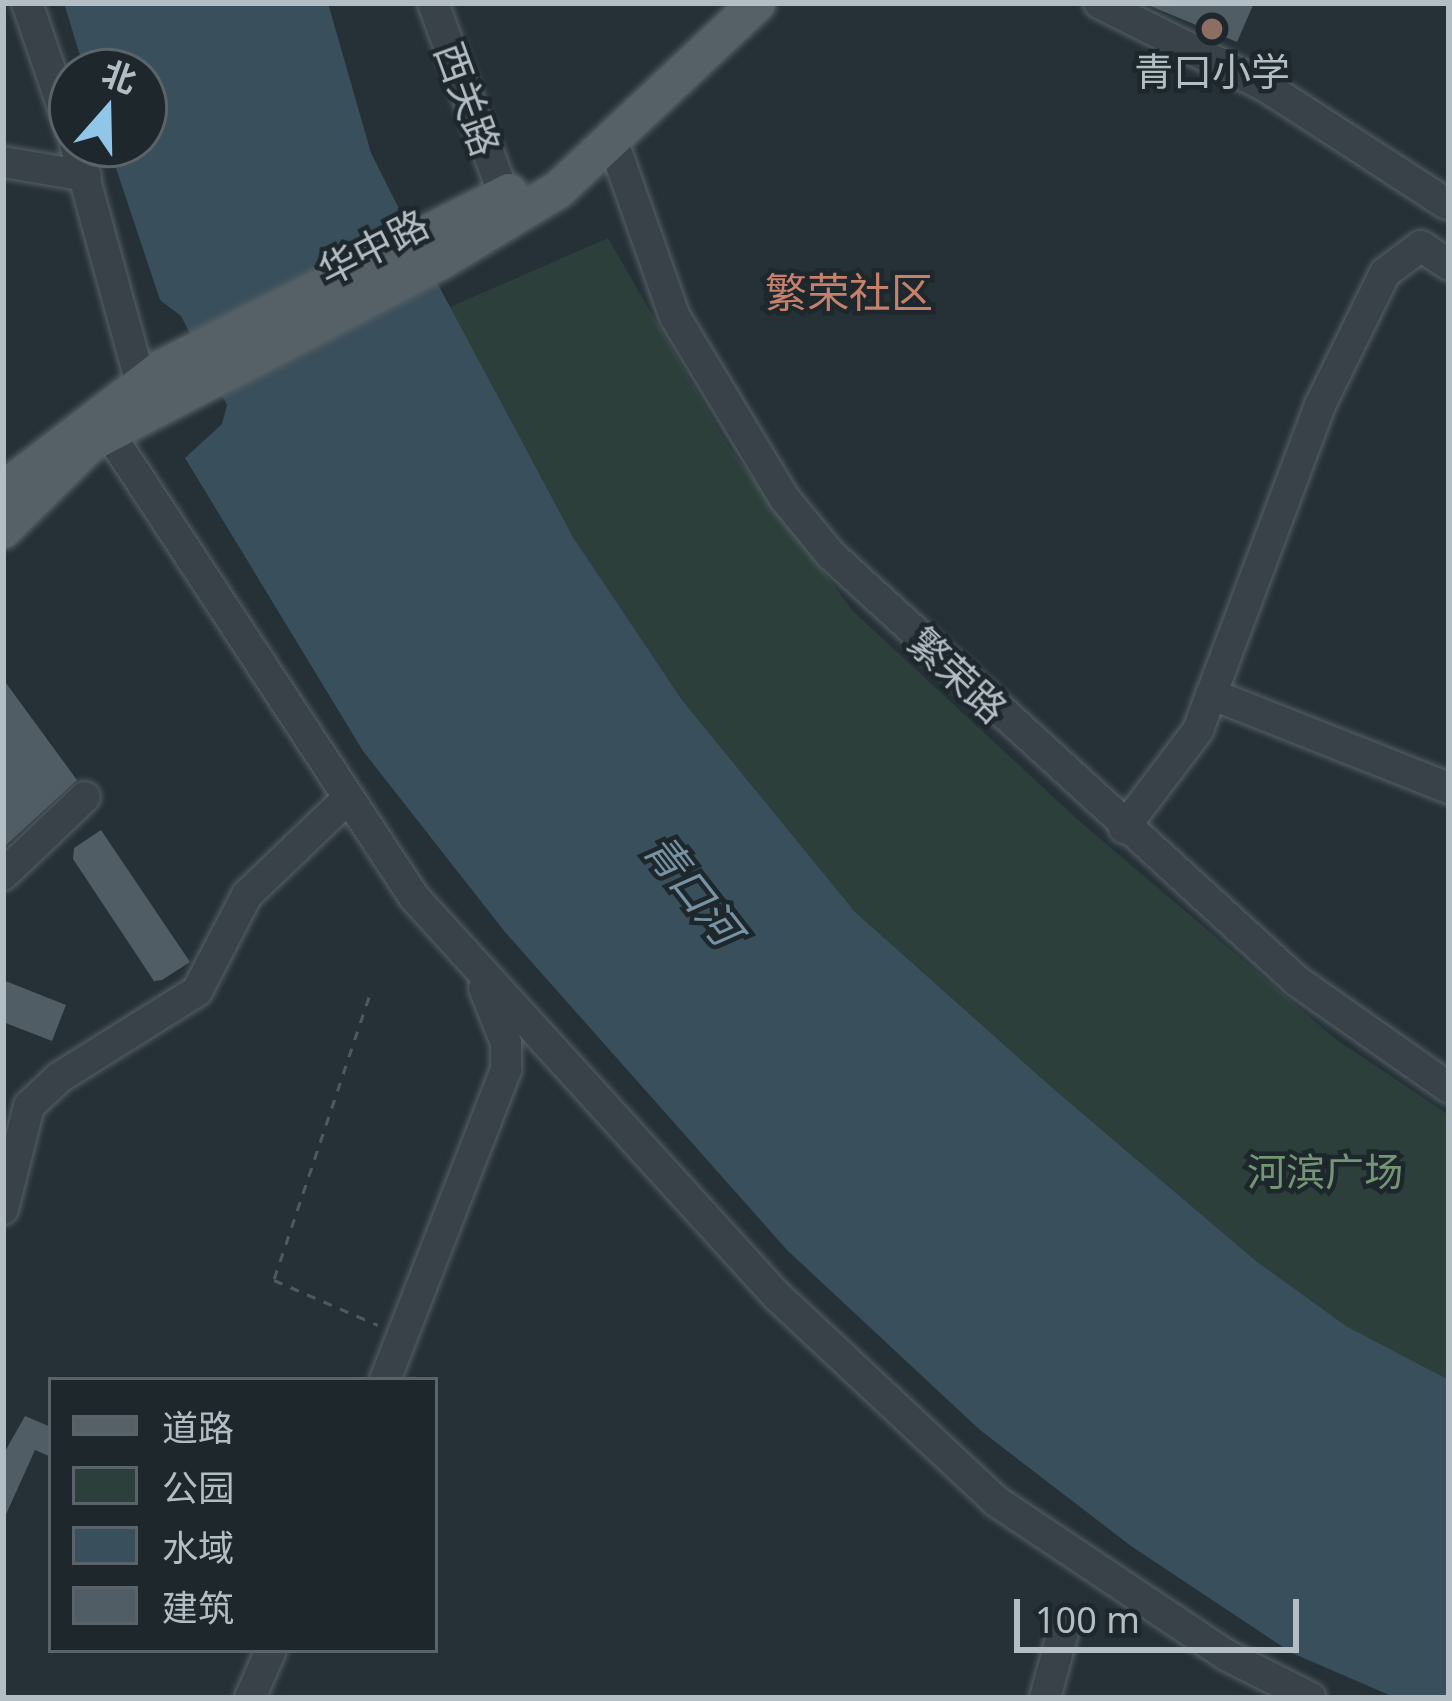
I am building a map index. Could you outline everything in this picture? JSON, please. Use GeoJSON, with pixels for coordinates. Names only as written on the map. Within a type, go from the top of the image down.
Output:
{"type":"FeatureCollection","features":[{"type":"Feature","properties":{"kind":"main road","name":"华中路"},"geometry":{"type":"LineString","coordinates":[[432,250],[604,124],[728,3]]}},
{"type":"Feature","properties":{"kind":"main road","name":"华中路"},"geometry":{"type":"LineString","coordinates":[[3,490],[161,381],[558,190],[614,145],[757,3]]}},
{"type":"Feature","properties":{"kind":"main road","name":"华中路"},"geometry":{"type":"LineString","coordinates":[[3,530],[77,454],[109,433],[161,381]]}},
{"type":"Feature","properties":{"kind":"street"},"geometry":{"type":"LineString","coordinates":[[27,3],[48,64]]}},
{"type":"Feature","properties":{"kind":"street","name":"西关路"},"geometry":{"type":"LineString","coordinates":[[433,3],[504,195]]}},
{"type":"Feature","properties":{"kind":"street"},"geometry":{"type":"LineString","coordinates":[[1099,3],[1264,86],[1448,202],[1421,246],[1385,272],[1320,405],[1182,761],[1124,828]]}},
{"type":"Feature","properties":{"kind":"street","name":"繁荣路"},"geometry":{"type":"LineString","coordinates":[[614,145],[675,317],[785,499],[894,616],[1124,828],[1340,1016],[1449,1088]]}},
{"type":"Feature","properties":{"kind":"street"},"geometry":{"type":"LineString","coordinates":[[3,161],[86,176]]}},
{"type":"Feature","properties":{"kind":"street"},"geometry":{"type":"LineString","coordinates":[[83,168],[161,381]]}},
{"type":"Feature","properties":{"kind":"street"},"geometry":{"type":"LineString","coordinates":[[1421,246],[1449,266]]}},
{"type":"Feature","properties":{"kind":"street"},"geometry":{"type":"LineString","coordinates":[[109,433],[414,897],[787,1307],[967,1475],[1144,1603],[1311,1698]]}},
{"type":"Feature","properties":{"kind":"street"},"geometry":{"type":"LineString","coordinates":[[1210,694],[1449,788]]}},
{"type":"Feature","properties":{"kind":"street"},"geometry":{"type":"LineString","coordinates":[[3,875],[86,797]]}},
{"type":"Feature","properties":{"kind":"street"},"geometry":{"type":"LineString","coordinates":[[3,1209],[29,1106],[60,1077],[196,991],[247,895],[348,798]]}},
{"type":"Feature","properties":{"kind":"street"},"geometry":{"type":"LineString","coordinates":[[386,1377],[506,1070],[506,1043],[475,965]]}},
{"type":"Feature","properties":{"kind":"street"},"geometry":{"type":"LineString","coordinates":[[1046,1698],[1063,1632]]}},
{"type":"Feature","properties":{"kind":"street"},"geometry":{"type":"LineString","coordinates":[[250,1698],[270,1653]]}},
{"type":"Feature","properties":{"kind":"path"},"geometry":{"type":"LineString","coordinates":[[369,997],[274,1280],[403,1335]]}},
{"type":"Feature","properties":{"kind":"green space","name":"河滨广场"},"geometry":{"type":"Polygon","coordinates":[[[608,238],[728,446],[853,611],[1077,819],[1337,1040],[1449,1115],[1449,1380],[1346,1326],[1256,1261],[1056,1091],[855,912],[682,700],[573,537],[450,307],[608,238]]]}},
{"type":"Feature","properties":{"kind":"water","name":"青口河"},"geometry":{"type":"Polygon","coordinates":[[[64,3],[328,3],[371,153],[417,245],[573,537],[682,700],[855,912],[1056,1091],[1256,1261],[1346,1326],[1449,1380],[1449,1698],[1396,1698],[1292,1653],[1131,1546],[980,1430],[787,1250],[505,932],[363,751],[185,458],[222,424],[227,405],[181,316],[160,300],[116,168],[168,168],[168,48],[78,48],[64,3]]]}},
{"type":"Feature","properties":{"kind":"building","name":"青口小学"},"geometry":{"type":"Polygon","coordinates":[[[1143,3],[1254,3],[1237,42],[1143,3]]]}},
{"type":"Feature","properties":{"kind":"building"},"geometry":{"type":"Polygon","coordinates":[[[3,679],[77,780],[3,848],[3,679]]]}},
{"type":"Feature","properties":{"kind":"building"},"geometry":{"type":"Polygon","coordinates":[[[101,830],[190,962],[162,980],[154,981],[73,859],[74,848],[101,830]]]}},
{"type":"Feature","properties":{"kind":"building"},"geometry":{"type":"Polygon","coordinates":[[[3,980],[66,1005],[52,1041],[3,1022],[3,980]]]}},
{"type":"Feature","properties":{"kind":"building"},"geometry":{"type":"Polygon","coordinates":[[[25,1416],[48,1426],[48,1456],[35,1450],[3,1521],[3,1455],[25,1416]]]}},
{"type":"Feature","properties":{"kind":"place","name":"青口小学"},"geometry":{"type":"Point","coordinates":[1212,29]}},
{"type":"Feature","properties":{"kind":"district","name":"繁荣社区"},"geometry":{"type":"Point","coordinates":[849,292]}}]}
